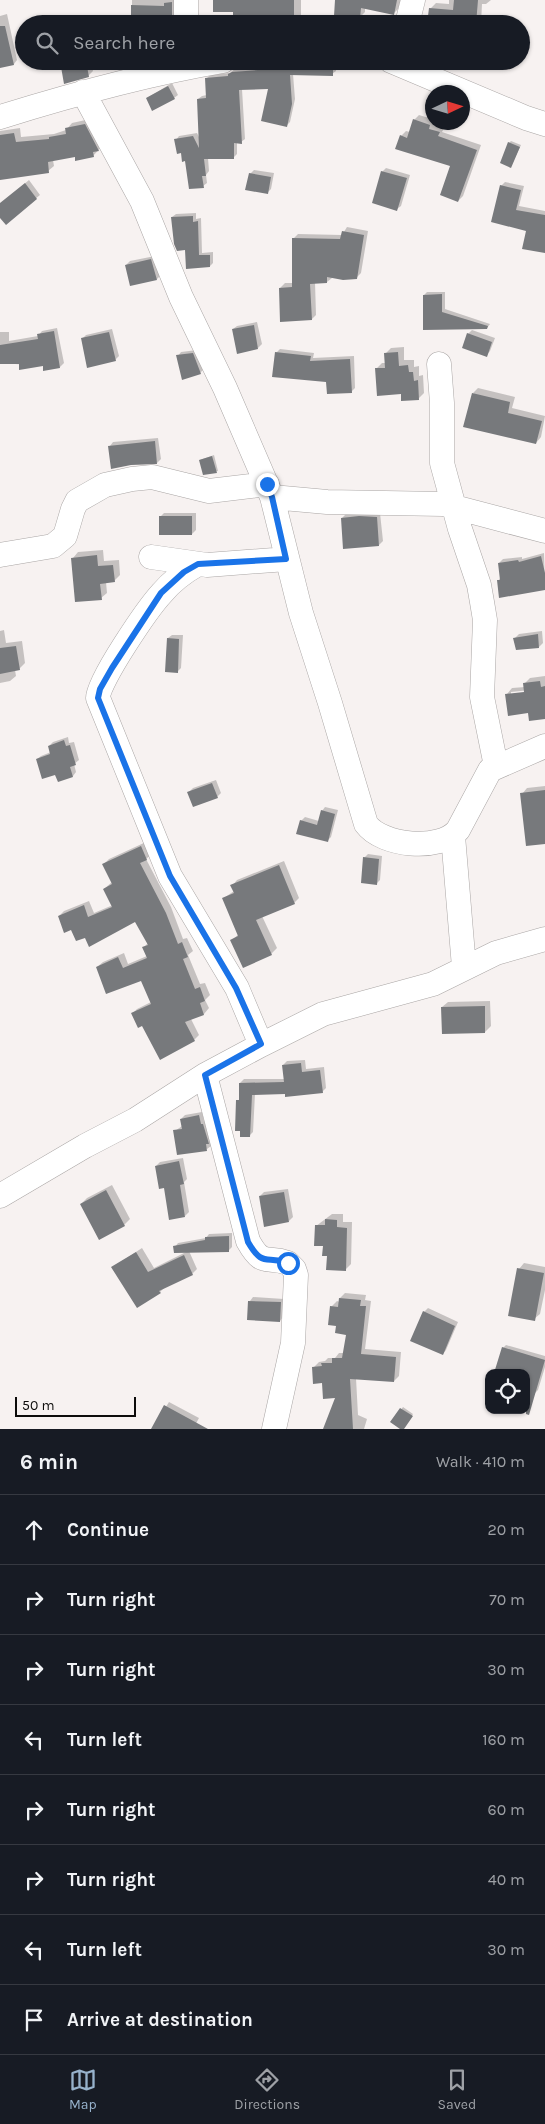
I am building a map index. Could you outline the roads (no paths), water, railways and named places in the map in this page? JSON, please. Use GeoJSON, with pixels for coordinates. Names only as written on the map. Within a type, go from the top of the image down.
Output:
{"type":"FeatureCollection","features":[{"type":"Feature","properties":{"kind":"street"},"geometry":{"type":"LineString","coordinates":[[186,0],[186,15]]}},
{"type":"Feature","properties":{"kind":"street"},"geometry":{"type":"LineString","coordinates":[[409,15],[413,0]]}},
{"type":"Feature","properties":{"kind":"street"},"geometry":{"type":"LineString","coordinates":[[0,116],[164,70]]}},
{"type":"Feature","properties":{"kind":"street"},"geometry":{"type":"LineString","coordinates":[[414,70],[526,118],[545,124]]}},
{"type":"Feature","properties":{"kind":"street"},"geometry":{"type":"LineString","coordinates":[[83,92],[142,201],[182,297],[225,388],[269,491],[301,613],[366,824],[378,836],[389,840],[436,843],[453,836]]}},
{"type":"Feature","properties":{"kind":"street"},"geometry":{"type":"LineString","coordinates":[[439,364],[442,403],[442,463],[484,611],[482,698],[496,766]]}},
{"type":"Feature","properties":{"kind":"street"},"geometry":{"type":"LineString","coordinates":[[0,555],[53,546],[66,536],[77,501],[105,485],[152,477],[209,491],[269,491],[327,502],[414,502],[455,506],[545,531]]}},
{"type":"Feature","properties":{"kind":"street"},"geometry":{"type":"LineString","coordinates":[[151,557],[198,564],[286,559]]}},
{"type":"Feature","properties":{"kind":"street"},"geometry":{"type":"LineString","coordinates":[[198,564],[184,572],[161,593],[112,668],[100,689],[98,698],[170,876],[236,988],[261,1044]]}},
{"type":"Feature","properties":{"kind":"street"},"geometry":{"type":"LineString","coordinates":[[464,967],[453,836],[490,770],[545,746]]}},
{"type":"Feature","properties":{"kind":"street"},"geometry":{"type":"LineString","coordinates":[[0,1196],[85,1146],[135,1120],[205,1075],[261,1044],[324,1014],[433,984],[464,967],[509,948],[545,939]]}},
{"type":"Feature","properties":{"kind":"street"},"geometry":{"type":"LineString","coordinates":[[205,1075],[248,1242],[263,1260],[288,1263],[296,1275],[293,1343],[274,1429]]}}]}
